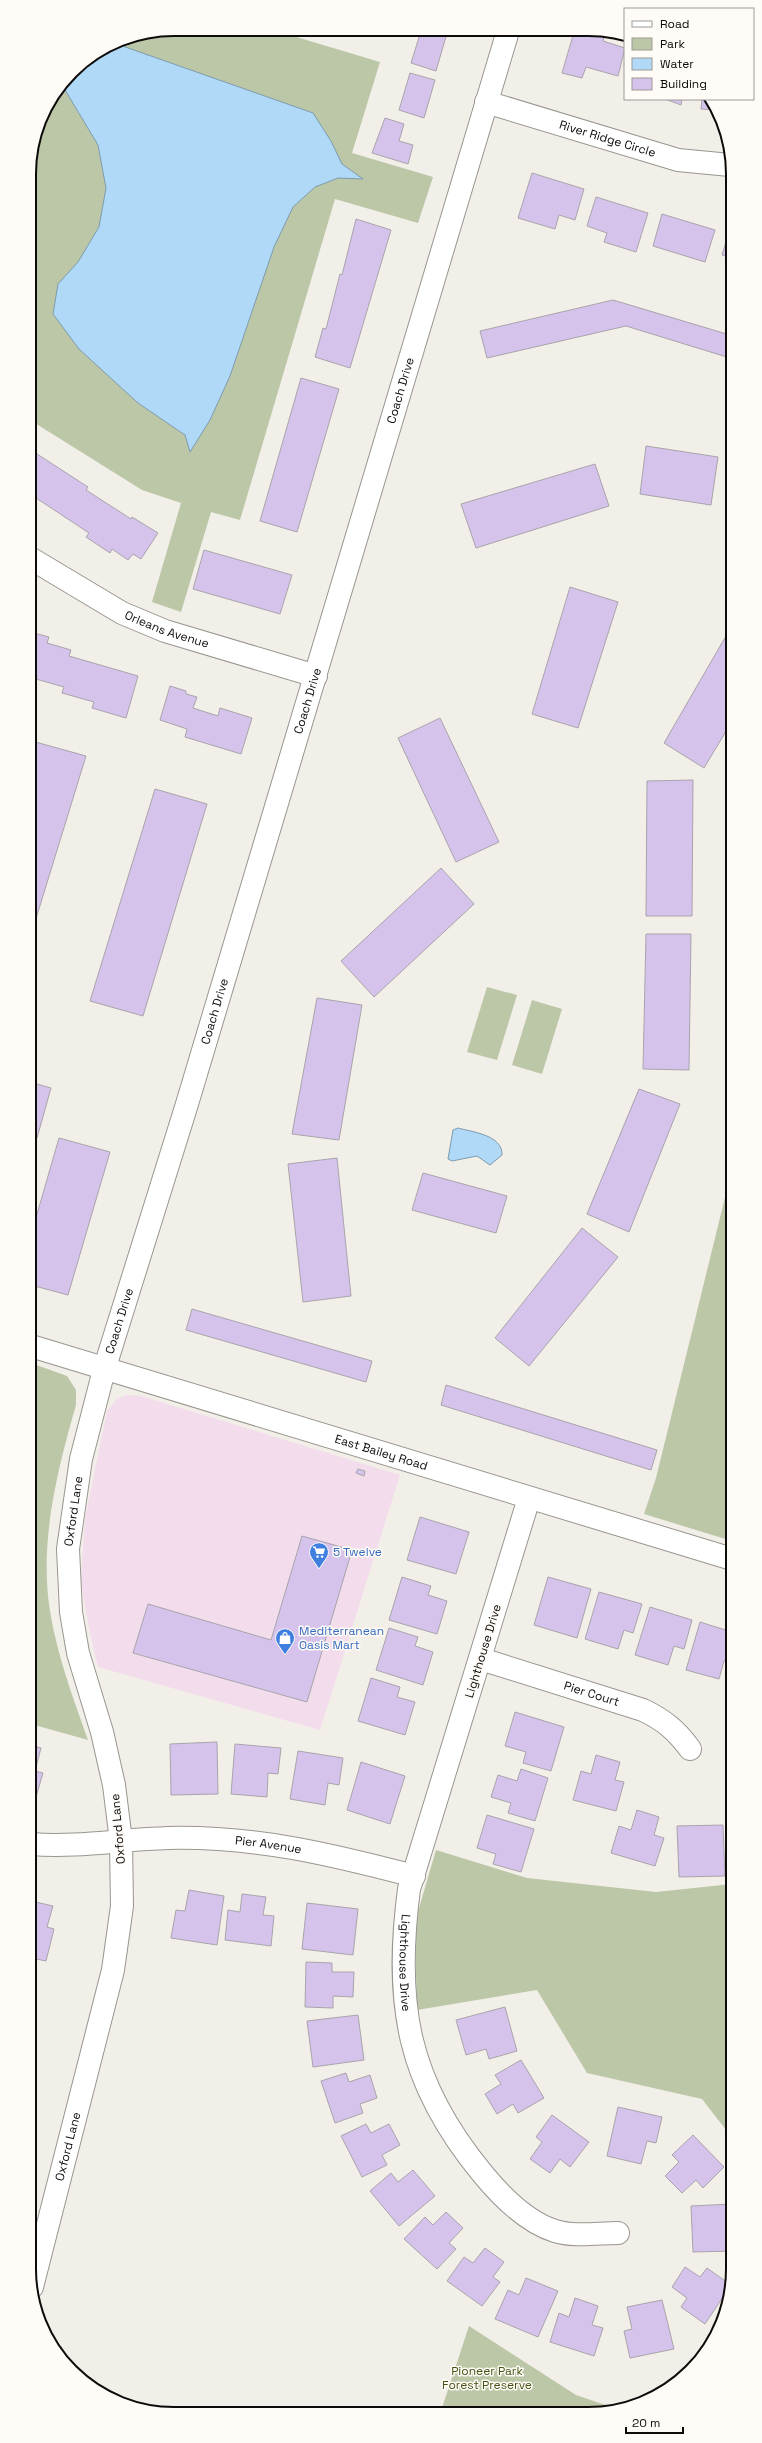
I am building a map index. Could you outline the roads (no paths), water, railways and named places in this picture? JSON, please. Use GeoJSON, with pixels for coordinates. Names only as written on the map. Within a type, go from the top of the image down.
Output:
{"type":"FeatureCollection","features":[{"type":"Feature","properties":{"kind":"street","name":"Coach Drive"},"geometry":{"type":"LineString","coordinates":[[104,1370],[185,1112],[506,36]]}},
{"type":"Feature","properties":{"kind":"street","name":"River Ridge Circle"},"geometry":{"type":"LineString","coordinates":[[486,102],[678,160],[726,165]]}},
{"type":"Feature","properties":{"kind":"street","name":"Orleans Avenue"},"geometry":{"type":"LineString","coordinates":[[36,562],[122,613],[165,631],[316,676]]}},
{"type":"Feature","properties":{"kind":"street","name":"East Bailey Road"},"geometry":{"type":"LineString","coordinates":[[36,1348],[104,1370],[726,1558]]}},
{"type":"Feature","properties":{"kind":"street","name":"Oxford Lane"},"geometry":{"type":"LineString","coordinates":[[36,2271],[113,1970],[122,1906],[121,1841],[114,1785],[102,1732],[78,1653],[71,1612],[68,1578],[71,1519],[81,1459],[104,1370]]}},
{"type":"Feature","properties":{"kind":"street","name":"Lighthouse Drive"},"geometry":{"type":"LineString","coordinates":[[529,1498],[481,1659],[409,1889],[402,1950],[404,2002],[416,2058],[430,2093],[451,2133],[492,2184],[523,2212],[543,2226],[573,2234],[618,2233]]}},
{"type":"Feature","properties":{"kind":"street","name":"Pier Court"},"geometry":{"type":"LineString","coordinates":[[481,1659],[643,1710],[662,1718],[676,1730],[690,1749]]}},
{"type":"Feature","properties":{"kind":"street","name":"Pier Avenue"},"geometry":{"type":"LineString","coordinates":[[36,1844],[68,1845],[168,1838],[239,1840],[286,1845],[414,1876]]}},
{"type":"Feature","properties":{"kind":"water"},"geometry":{"type":"Polygon","coordinates":[[[123,46],[313,113],[331,141],[342,164],[363,179],[338,178],[315,187],[293,207],[274,247],[230,376],[210,420],[190,452],[185,435],[138,403],[79,349],[53,314],[58,284],[78,262],[99,227],[106,188],[98,145],[65,90],[83,70],[97,59],[123,46]]]}},
{"type":"Feature","properties":{"kind":"water"},"geometry":{"type":"Polygon","coordinates":[[[458,1128],[478,1133],[492,1139],[498,1143],[501,1148],[502,1155],[490,1165],[477,1156],[452,1161],[448,1159],[453,1130],[458,1128]]]}},
{"type":"Feature","properties":{"kind":"place","name":"5 Twelve"},"geometry":{"type":"Point","coordinates":[319,1569]}},
{"type":"Feature","properties":{"kind":"place","name":"Mediterranean Oasis Mart"},"geometry":{"type":"Point","coordinates":[285,1655]}},
{"type":"Feature","properties":{"kind":"park label","name":"Pioneer Park Forest Preserve"},"geometry":{"type":"Point","coordinates":[487,2378]}}]}
